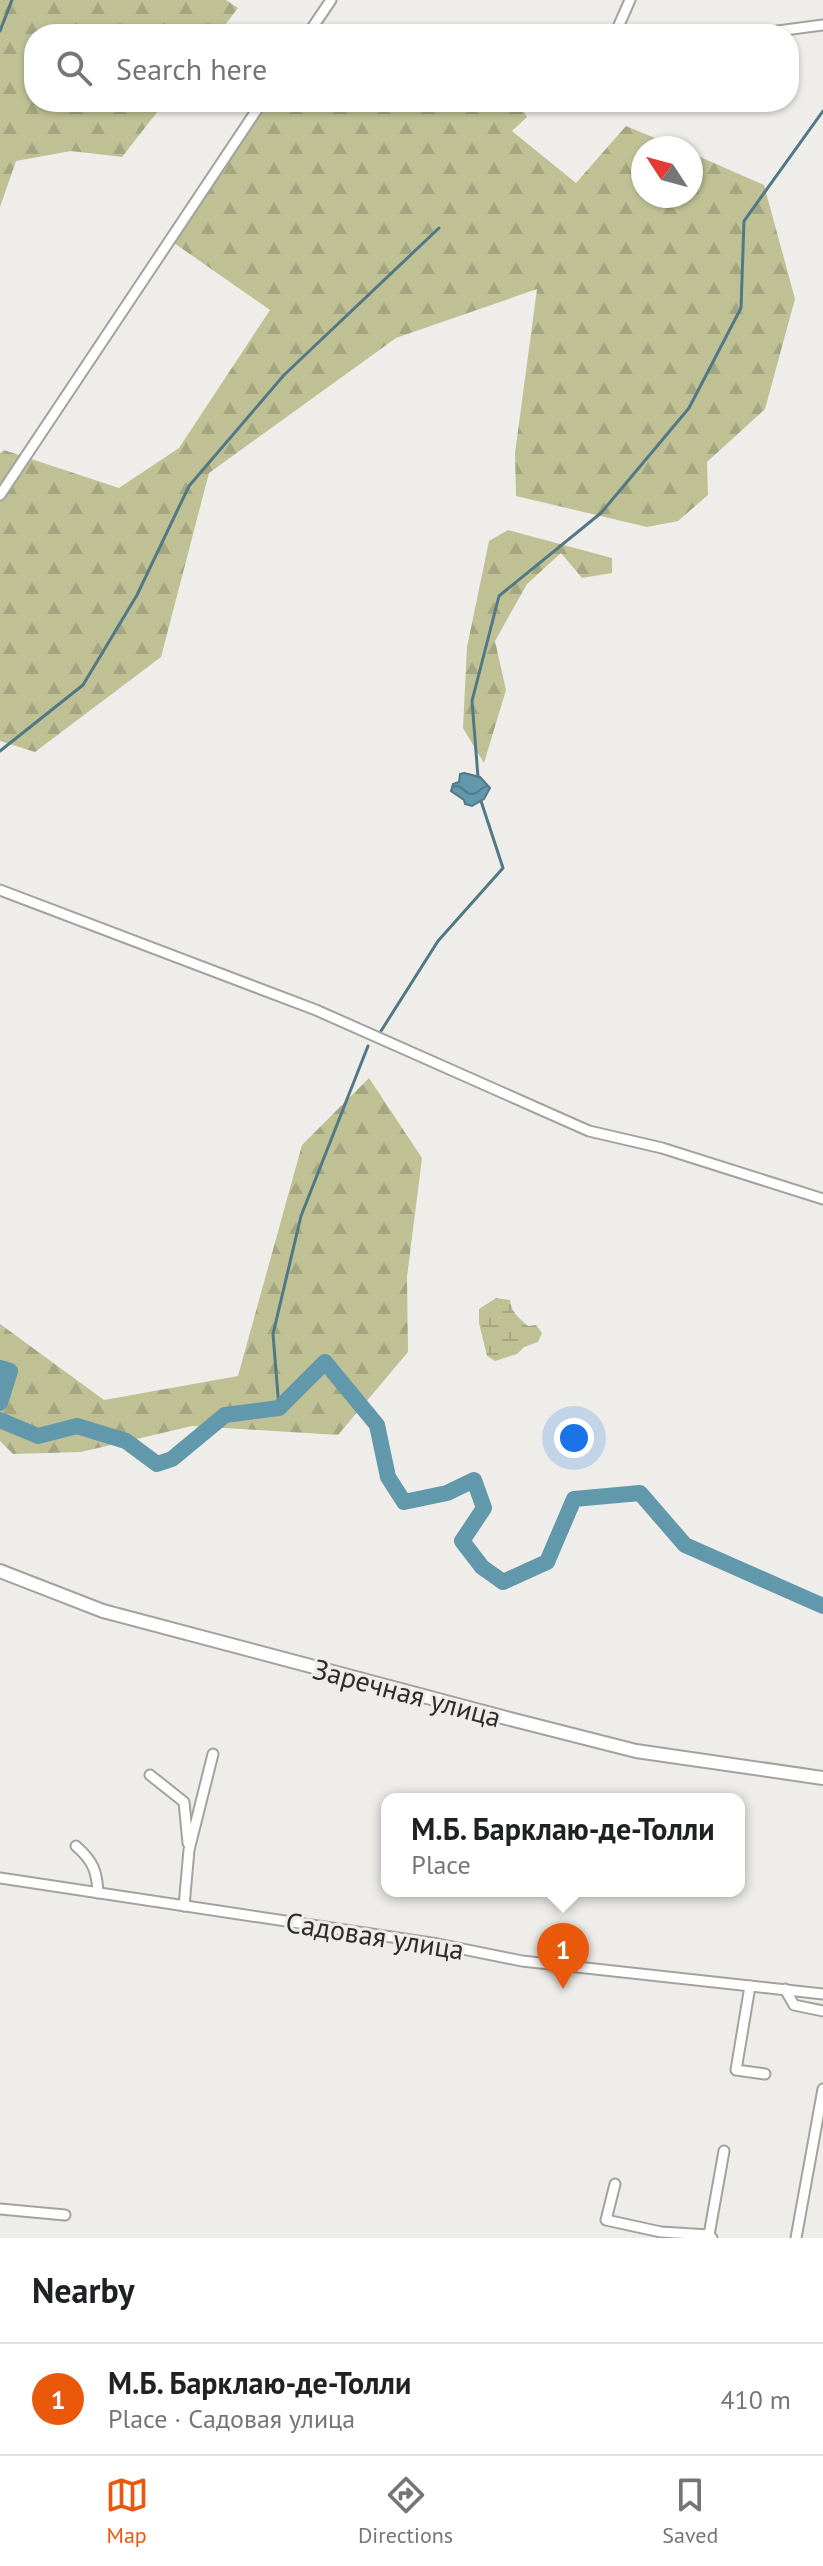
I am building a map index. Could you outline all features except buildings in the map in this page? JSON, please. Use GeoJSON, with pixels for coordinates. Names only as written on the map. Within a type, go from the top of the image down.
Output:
{"type":"FeatureCollection","features":[{"type":"Feature","properties":{"kind":"street"},"geometry":{"type":"LineString","coordinates":[[315,24],[331,0]]}},
{"type":"Feature","properties":{"kind":"street"},"geometry":{"type":"LineString","coordinates":[[619,24],[630,0]]}},
{"type":"Feature","properties":{"kind":"street"},"geometry":{"type":"LineString","coordinates":[[799,28],[823,25]]}},
{"type":"Feature","properties":{"kind":"street"},"geometry":{"type":"LineString","coordinates":[[0,495],[255,112]]}},
{"type":"Feature","properties":{"kind":"street"},"geometry":{"type":"LineString","coordinates":[[0,890],[316,1010],[589,1131],[662,1148],[823,1199]]}},
{"type":"Feature","properties":{"kind":"street","name":"Заречная улица"},"geometry":{"type":"LineString","coordinates":[[0,1571],[103,1611],[560,1732],[649,1753],[823,1778]]}},
{"type":"Feature","properties":{"kind":"street"},"geometry":{"type":"LineString","coordinates":[[184,1906],[189,1850],[213,1754]]}},
{"type":"Feature","properties":{"kind":"street"},"geometry":{"type":"LineString","coordinates":[[150,1775],[184,1802],[189,1850]]}},
{"type":"Feature","properties":{"kind":"street"},"geometry":{"type":"LineString","coordinates":[[76,1846],[85,1853],[97,1872],[98,1893]]}},
{"type":"Feature","properties":{"kind":"street","name":"Садовая улица"},"geometry":{"type":"LineString","coordinates":[[0,1878],[438,1944],[522,1961],[823,1994]]}},
{"type":"Feature","properties":{"kind":"street"},"geometry":{"type":"LineString","coordinates":[[750,1986],[736,2070],[765,2074]]}},
{"type":"Feature","properties":{"kind":"street"},"geometry":{"type":"LineString","coordinates":[[785,1989],[794,2005],[823,2011]]}},
{"type":"Feature","properties":{"kind":"street"},"geometry":{"type":"LineString","coordinates":[[796,2238],[823,2089]]}},
{"type":"Feature","properties":{"kind":"street"},"geometry":{"type":"LineString","coordinates":[[615,2184],[606,2220],[661,2232],[711,2236],[724,2151]]}},
{"type":"Feature","properties":{"kind":"street"},"geometry":{"type":"LineString","coordinates":[[0,2209],[65,2215]]}},
{"type":"Feature","properties":{"kind":"green space"},"geometry":{"type":"Polygon","coordinates":[[[0,0],[226,0],[238,8],[226,24],[24,24],[24,112],[157,112],[122,157],[71,151],[16,161],[0,207],[0,0]]]}},
{"type":"Feature","properties":{"kind":"green space"},"geometry":{"type":"Polygon","coordinates":[[[260,112],[524,112],[527,117],[512,131],[576,183],[626,126],[650,136],[631,136],[631,208],[703,208],[703,158],[764,185],[795,299],[765,409],[707,462],[708,495],[678,521],[647,527],[516,496],[515,453],[537,289],[396,338],[209,473],[161,657],[35,752],[0,741],[0,453],[4,450],[119,488],[179,448],[270,310],[174,243],[260,112]]]}},
{"type":"Feature","properties":{"kind":"green space"},"geometry":{"type":"Polygon","coordinates":[[[508,530],[612,558],[612,573],[582,578],[561,553],[527,584],[495,641],[506,690],[484,763],[463,728],[467,647],[489,541],[508,530]]]}},
{"type":"Feature","properties":{"kind":"green space"},"geometry":{"type":"Polygon","coordinates":[[[369,1078],[422,1158],[407,1277],[408,1352],[338,1435],[192,1426],[81,1452],[13,1454],[0,1441],[0,1324],[104,1400],[238,1376],[302,1145],[369,1078]]]}},
{"type":"Feature","properties":{"kind":"green space"},"geometry":{"type":"Polygon","coordinates":[[[496,1298],[510,1300],[519,1317],[528,1326],[536,1325],[542,1333],[538,1342],[524,1347],[517,1354],[495,1361],[487,1356],[479,1309],[496,1298]]]}},
{"type":"Feature","properties":{"kind":"water"},"geometry":{"type":"Polygon","coordinates":[[[460,774],[480,777],[490,788],[484,799],[472,806],[465,804],[451,791],[453,784],[459,782],[460,774]]]}},
{"type":"Feature","properties":{"kind":"waterway"},"geometry":{"type":"LineString","coordinates":[[0,31],[12,0]]}},
{"type":"Feature","properties":{"kind":"waterway"},"geometry":{"type":"LineString","coordinates":[[478,777],[472,701],[499,596],[601,513],[689,408],[741,308],[744,221],[823,111]]}},
{"type":"Feature","properties":{"kind":"waterway"},"geometry":{"type":"LineString","coordinates":[[0,751],[83,685],[137,595],[189,486],[284,375],[439,228]]}},
{"type":"Feature","properties":{"kind":"waterway"},"geometry":{"type":"LineString","coordinates":[[381,1031],[438,941],[503,868],[481,801]]}},
{"type":"Feature","properties":{"kind":"waterway"},"geometry":{"type":"LineString","coordinates":[[279,1408],[273,1334],[301,1216],[368,1046]]}},
{"type":"Feature","properties":{"kind":"waterway"},"geometry":{"type":"LineString","coordinates":[[0,1420],[38,1436],[77,1426],[126,1441],[157,1464],[172,1459],[225,1415],[279,1408],[325,1362],[377,1425],[388,1477],[404,1502],[447,1493],[474,1480],[484,1508],[462,1541],[482,1567],[503,1582],[547,1562],[574,1499],[640,1493],[685,1545],[823,1606]]}},
{"type":"Feature","properties":{"kind":"waterway"},"geometry":{"type":"LineString","coordinates":[[0,1368],[10,1371],[0,1403]]}},
{"type":"Feature","properties":{"kind":"place","name":"М.Б. Барклаю-де-Толли"},"geometry":{"type":"Point","coordinates":[563,1989]}}]}
